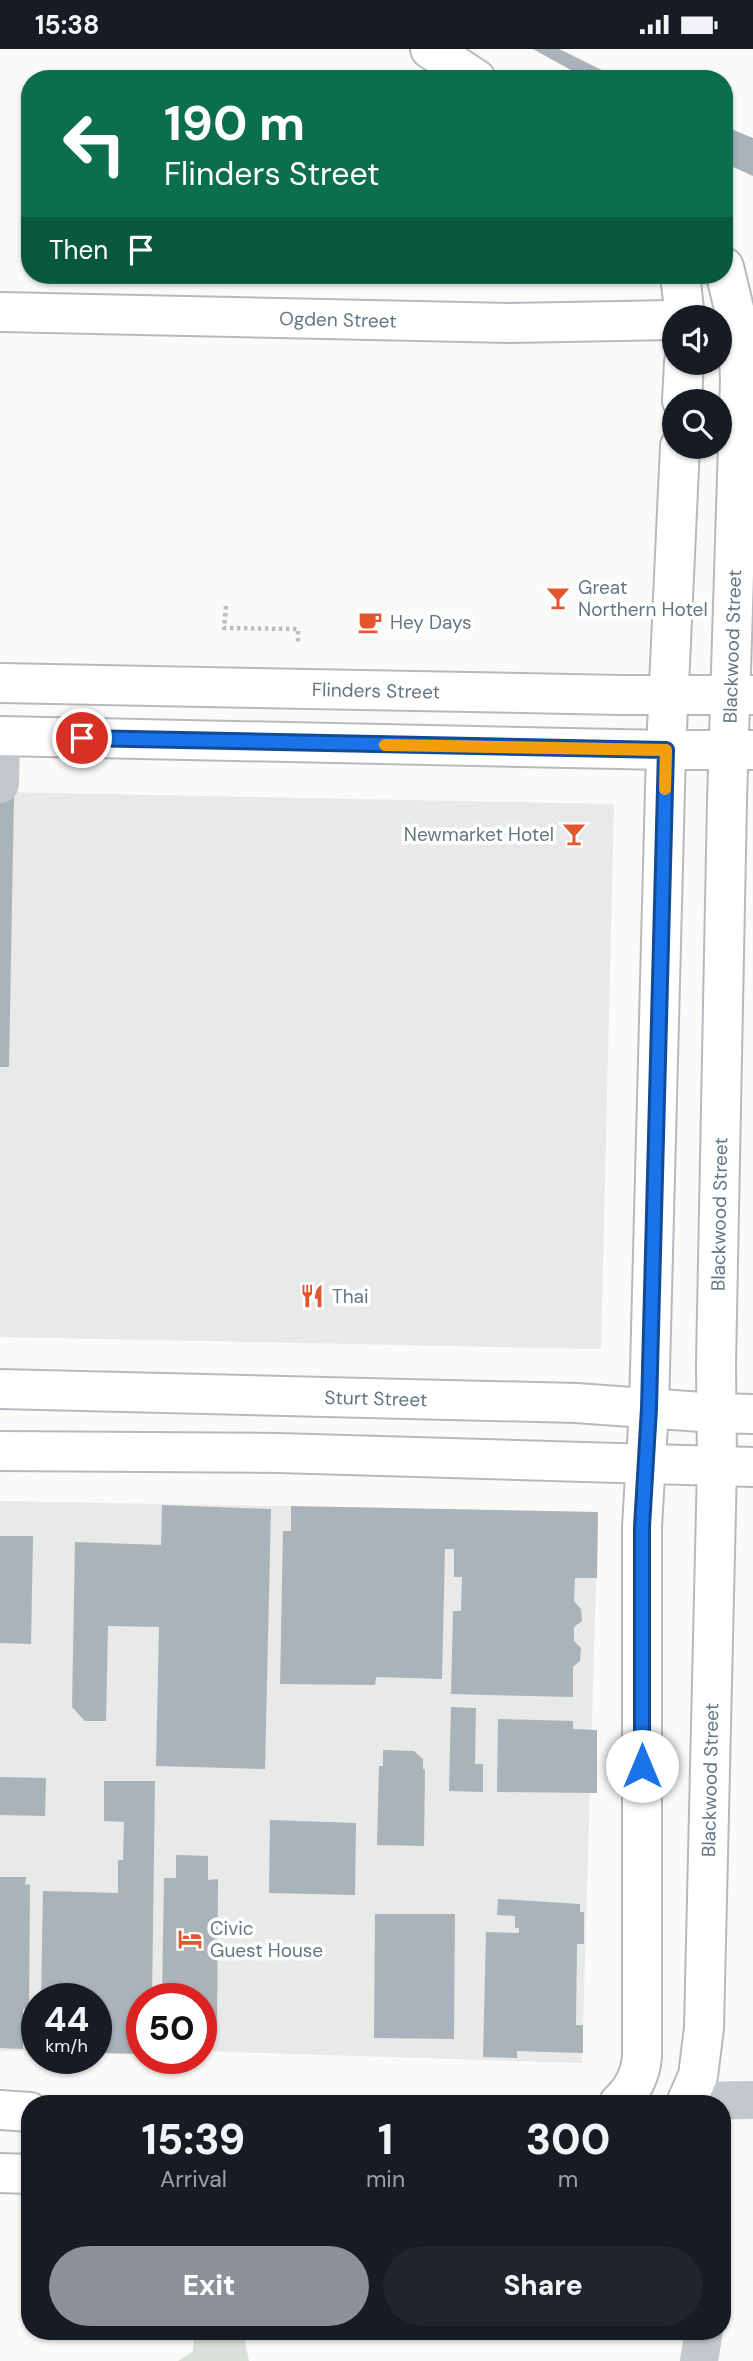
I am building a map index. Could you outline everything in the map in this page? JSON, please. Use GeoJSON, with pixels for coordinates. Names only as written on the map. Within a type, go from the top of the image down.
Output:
{"type":"FeatureCollection","features":[{"type":"Feature","properties":{"kind":"main road"},"geometry":{"type":"LineString","coordinates":[[430,49],[462,70]]}},
{"type":"Feature","properties":{"kind":"main road"},"geometry":{"type":"LineString","coordinates":[[681,284],[684,305]]}},
{"type":"Feature","properties":{"kind":"main road","name":"Blackwood Street"},"geometry":{"type":"LineString","coordinates":[[725,284],[727,305]]}},
{"type":"Feature","properties":{"kind":"main road","name":"Ogden Street"},"geometry":{"type":"LineString","coordinates":[[0,312],[510,323],[662,320]]}},
{"type":"Feature","properties":{"kind":"main road","name":"Blackwood Street"},"geometry":{"type":"LineString","coordinates":[[664,2095],[698,2076],[704,2028],[735,1466],[715,1413],[742,695],[740,379],[732,340]]}},
{"type":"Feature","properties":{"kind":"main road"},"geometry":{"type":"LineString","coordinates":[[655,2095],[641,2068],[642,1527],[649,1408],[666,750],[679,459]]}},
{"type":"Feature","properties":{"kind":"main road","name":"Flinders Street"},"geometry":{"type":"LineString","coordinates":[[0,683],[669,696],[742,695]]}},
{"type":"Feature","properties":{"kind":"main road"},"geometry":{"type":"LineString","coordinates":[[0,736],[741,750]]}},
{"type":"Feature","properties":{"kind":"main road","name":"Sturt Street"},"geometry":{"type":"LineString","coordinates":[[0,1389],[576,1403],[753,1414]]}},
{"type":"Feature","properties":{"kind":"main road"},"geometry":{"type":"LineString","coordinates":[[0,1451],[278,1453],[735,1466]]}},
{"type":"Feature","properties":{"kind":"main road"},"geometry":{"type":"LineString","coordinates":[[642,2026],[704,2028]]}},
{"type":"Feature","properties":{"kind":"main road"},"geometry":{"type":"LineString","coordinates":[[0,2109],[21,2111]]}},
{"type":"Feature","properties":{"kind":"main road"},"geometry":{"type":"LineString","coordinates":[[0,2173],[21,2174]]}},
{"type":"Feature","properties":{"kind":"street"},"geometry":{"type":"LineString","coordinates":[[0,736],[0,784]]}},
{"type":"Feature","properties":{"kind":"street"},"geometry":{"type":"LineString","coordinates":[[731,2101],[753,2101]]}},
{"type":"Feature","properties":{"kind":"street"},"geometry":{"type":"LineString","coordinates":[[699,2361],[702,2340]]}},
{"type":"Feature","properties":{"kind":"path"},"geometry":{"type":"LineString","coordinates":[[226,606],[225,628],[298,629],[298,642]]}},
{"type":"Feature","properties":{"kind":"shaded area"},"geometry":{"type":"Polygon","coordinates":[[[0,792],[614,804],[601,1349],[0,1337],[0,792]]]}},
{"type":"Feature","properties":{"kind":"shaded area"},"geometry":{"type":"Polygon","coordinates":[[[0,1501],[598,1512],[582,2063],[217,2052],[217,1983],[126,1983],[126,1999],[112,1999],[112,1983],[21,1983],[21,2051],[0,2051],[0,1501]]]}},
{"type":"Feature","properties":{"kind":"shaded area"},"geometry":{"type":"Polygon","coordinates":[[[194,2340],[245,2340],[249,2361],[178,2361],[193,2351],[194,2340]]]}},
{"type":"Feature","properties":{"kind":"building"},"geometry":{"type":"Polygon","coordinates":[[[533,49],[559,49],[602,70],[571,70],[533,49]]]}},
{"type":"Feature","properties":{"kind":"building"},"geometry":{"type":"Polygon","coordinates":[[[733,130],[753,138],[753,176],[733,167],[733,130]]]}},
{"type":"Feature","properties":{"kind":"building"},"geometry":{"type":"Polygon","coordinates":[[[0,795],[14,795],[9,1067],[0,1067],[0,795]]]}},
{"type":"Feature","properties":{"kind":"building"},"geometry":{"type":"Polygon","coordinates":[[[162,1505],[271,1509],[265,1769],[156,1766],[159,1627],[108,1626],[106,1721],[85,1721],[72,1707],[75,1542],[161,1545],[162,1505]]]}},
{"type":"Feature","properties":{"kind":"building"},"geometry":{"type":"Polygon","coordinates":[[[291,1506],[598,1512],[597,1578],[575,1578],[574,1601],[581,1609],[582,1621],[574,1627],[574,1641],[581,1648],[580,1661],[573,1667],[573,1697],[451,1694],[453,1611],[461,1611],[462,1577],[454,1577],[454,1549],[445,1549],[442,1679],[376,1677],[375,1685],[280,1684],[283,1531],[291,1531],[291,1506]]]}},
{"type":"Feature","properties":{"kind":"building"},"geometry":{"type":"Polygon","coordinates":[[[0,1536],[33,1536],[31,1644],[0,1643],[0,1536]]]}},
{"type":"Feature","properties":{"kind":"building"},"geometry":{"type":"Polygon","coordinates":[[[451,1707],[476,1708],[475,1764],[483,1764],[483,1792],[449,1791],[451,1707]]]}},
{"type":"Feature","properties":{"kind":"building"},"geometry":{"type":"Polygon","coordinates":[[[498,1719],[573,1721],[573,1729],[597,1730],[597,1793],[497,1792],[498,1719]]]}},
{"type":"Feature","properties":{"kind":"building"},"geometry":{"type":"Polygon","coordinates":[[[383,1750],[414,1751],[423,1759],[424,1846],[377,1845],[379,1766],[383,1766],[383,1750]]]}},
{"type":"Feature","properties":{"kind":"building"},"geometry":{"type":"Polygon","coordinates":[[[0,1777],[46,1778],[45,1816],[0,1815],[0,1777]]]}},
{"type":"Feature","properties":{"kind":"building"},"geometry":{"type":"Polygon","coordinates":[[[104,1781],[155,1781],[152,1983],[126,1983],[126,2054],[112,2053],[112,1983],[41,1983],[43,1891],[118,1893],[118,1860],[123,1860],[124,1822],[104,1821],[104,1781]]]}},
{"type":"Feature","properties":{"kind":"building"},"geometry":{"type":"Polygon","coordinates":[[[270,1820],[356,1823],[355,1895],[269,1893],[270,1820]]]}},
{"type":"Feature","properties":{"kind":"building","name":"Civic Guest House"},"geometry":{"type":"Polygon","coordinates":[[[176,1855],[208,1856],[208,1880],[218,1879],[217,2035],[217,1983],[162,1983],[164,1878],[176,1878],[176,1855]]]}},
{"type":"Feature","properties":{"kind":"building"},"geometry":{"type":"Polygon","coordinates":[[[0,1877],[26,1877],[25,1885],[30,1884],[29,1983],[21,1983],[21,2049],[0,2048],[0,1877]]]}},
{"type":"Feature","properties":{"kind":"building"},"geometry":{"type":"Polygon","coordinates":[[[498,1899],[580,1904],[580,1912],[584,1912],[584,1944],[577,1944],[576,2025],[583,2025],[583,2053],[517,2051],[517,2058],[483,2057],[486,1932],[519,1933],[519,1928],[515,1928],[515,1916],[497,1915],[498,1899]]]}},
{"type":"Feature","properties":{"kind":"building"},"geometry":{"type":"Polygon","coordinates":[[[375,1914],[455,1914],[454,2039],[374,2038],[375,1914]]]}},
{"type":"Feature","properties":{"kind":"slow traffic"},"geometry":{"type":"LineString","coordinates":[[385,745],[666,750],[665,789]]}},
{"type":"Feature","properties":{"kind":"place","name":"Great Northern Hotel"},"geometry":{"type":"Point","coordinates":[558,598]}},
{"type":"Feature","properties":{"kind":"place","name":"Hey Days"},"geometry":{"type":"Point","coordinates":[370,622]}},
{"type":"Feature","properties":{"kind":"place","name":"Newmarket Hotel"},"geometry":{"type":"Point","coordinates":[574,834]}},
{"type":"Feature","properties":{"kind":"place","name":"Thai"},"geometry":{"type":"Point","coordinates":[312,1296]}},
{"type":"Feature","properties":{"kind":"place","name":"Civic Guest House"},"geometry":{"type":"Point","coordinates":[190,1939]}},
{"type":"Feature","properties":{"kind":"route"},"geometry":{"type":"LineString","coordinates":[[82,738],[666,750],[649,1408],[642,1527],[642,1766]]}}]}
